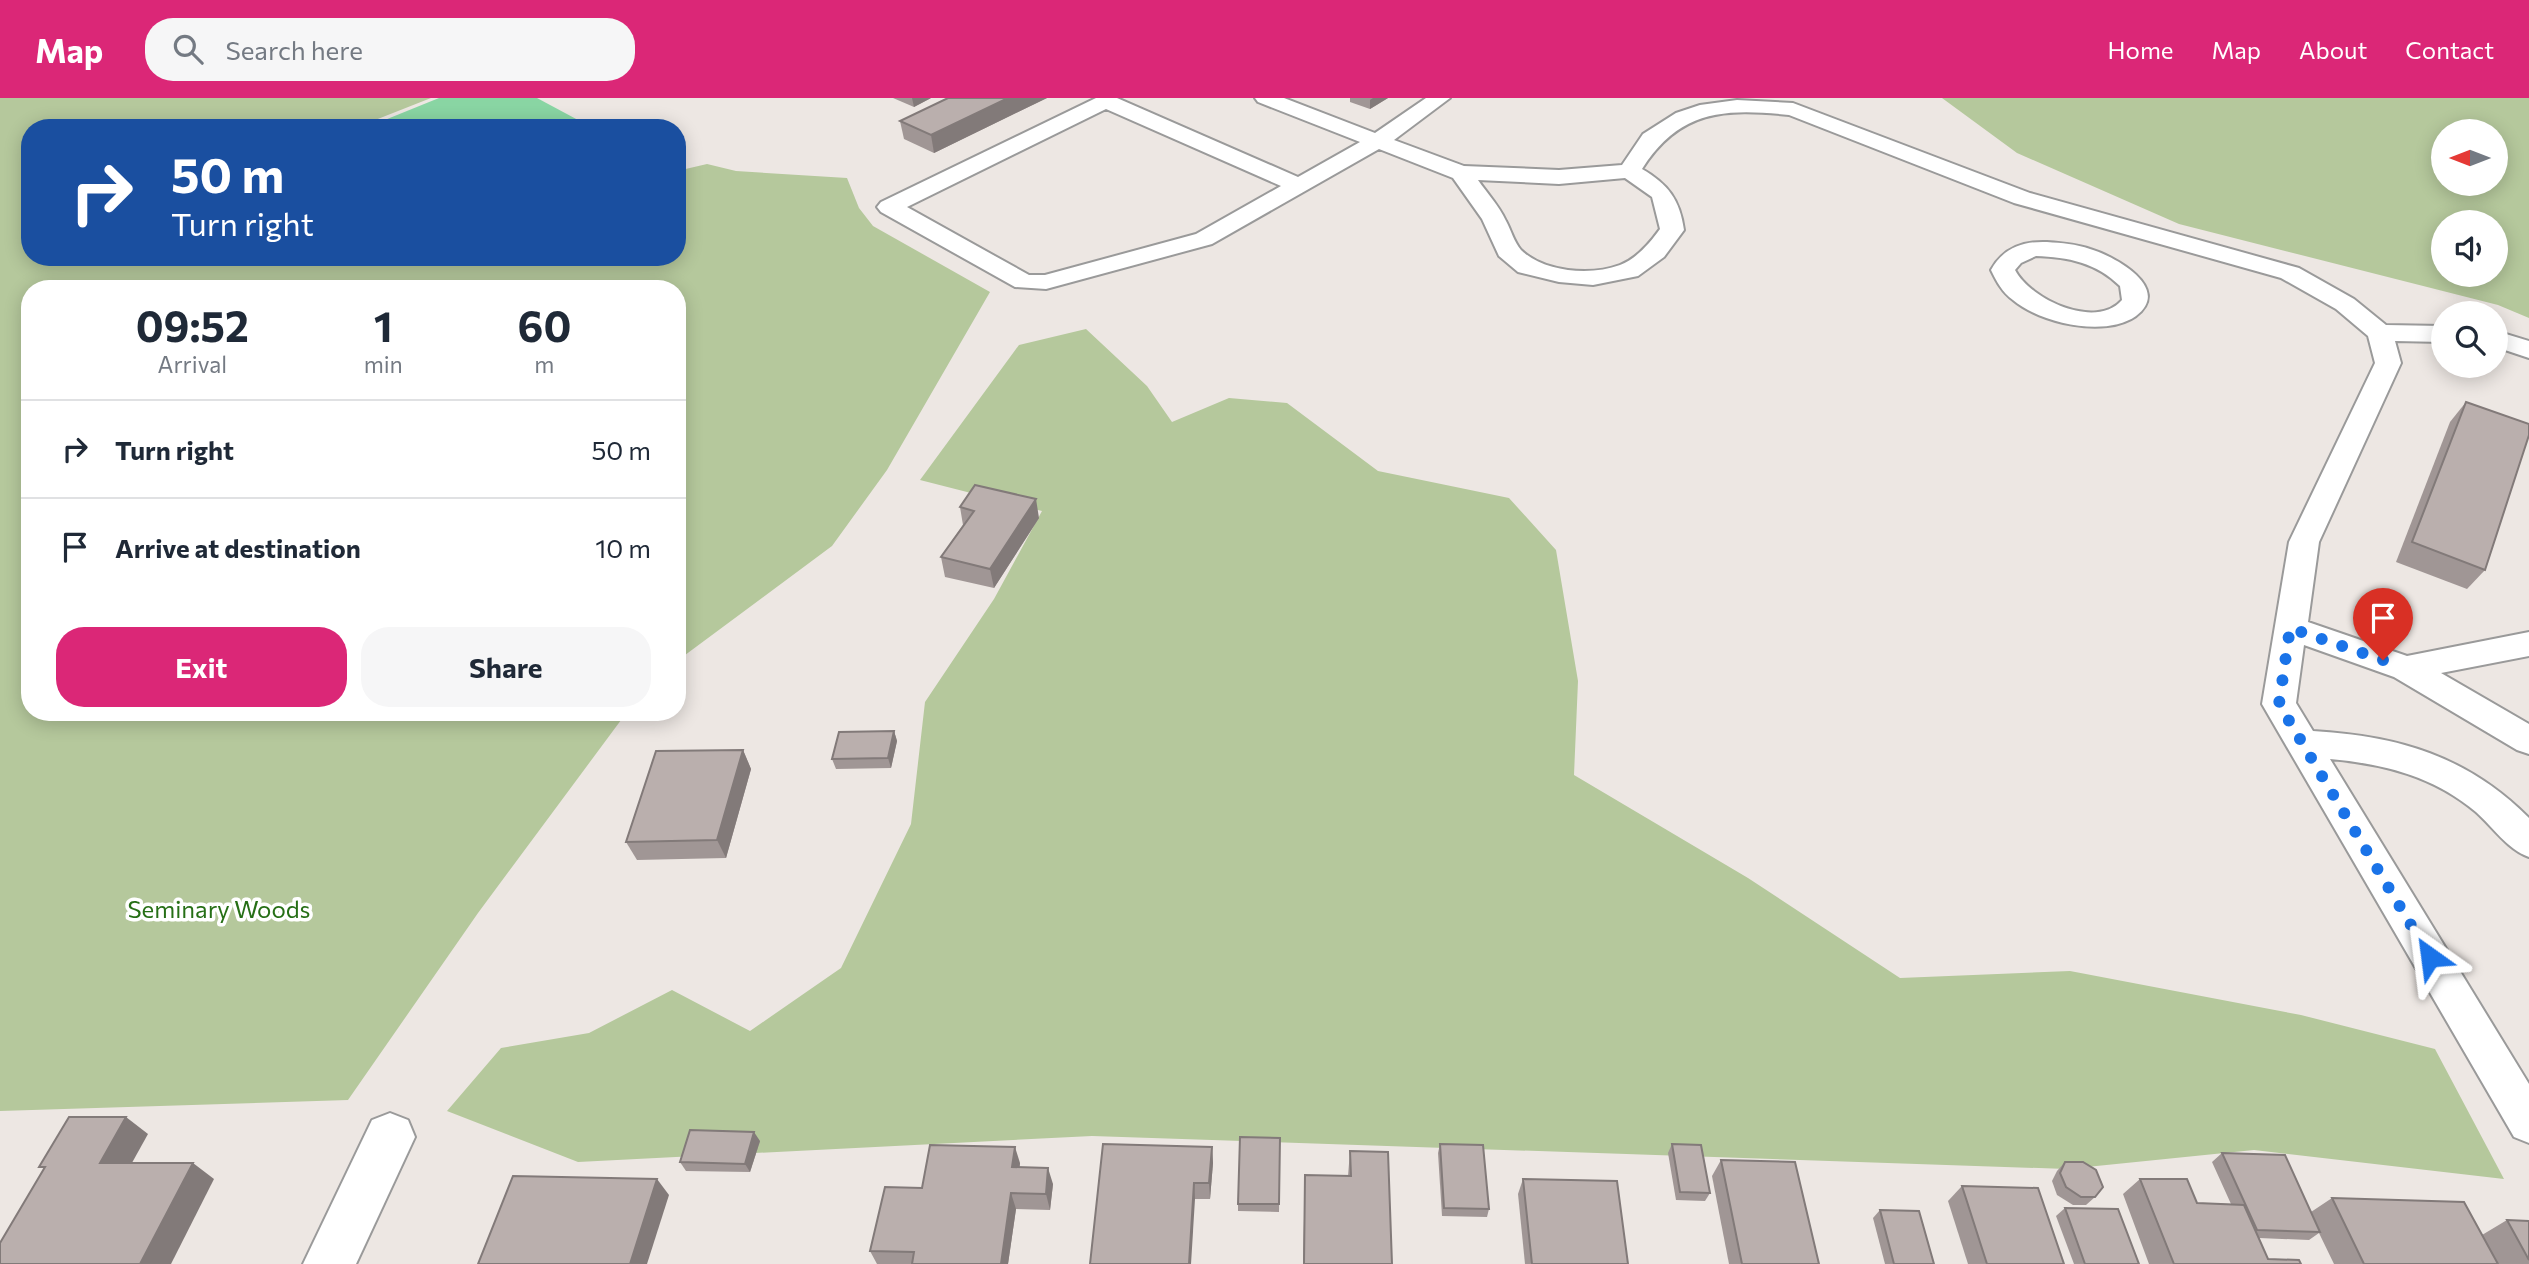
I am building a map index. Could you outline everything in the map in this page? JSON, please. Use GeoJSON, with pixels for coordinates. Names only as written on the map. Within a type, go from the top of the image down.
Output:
{"type":"FeatureCollection","features":[{"type":"Feature","properties":{"kind":"street"},"geometry":{"type":"LineString","coordinates":[[328,1264],[390,1137]]}},
{"type":"Feature","properties":{"kind":"lane"},"geometry":{"type":"LineString","coordinates":[[1265,98],[1461,173],[1559,177],[1629,171],[1654,184],[1670,204],[1672,230],[1655,252],[1629,271],[1593,278],[1559,275],[1527,267],[1508,250],[1494,219],[1461,173]]}},
{"type":"Feature","properties":{"kind":"lane"},"geometry":{"type":"LineString","coordinates":[[1298,185],[1106,101],[889,207],[1024,282],[1046,282],[1204,239],[1376,142],[1440,98]]}},
{"type":"Feature","properties":{"kind":"lane"},"geometry":{"type":"LineString","coordinates":[[1629,171],[1651,139],[1689,114],[1753,104],[1793,109],[2022,198],[2290,273],[2345,304],[2380,333],[2388,363],[2304,542],[2279,704],[2529,1123]]}},
{"type":"Feature","properties":{"kind":"lane"},"geometry":{"type":"LineString","coordinates":[[2101,261],[2131,282],[2136,293],[2134,303],[2126,312],[2092,318],[2049,310],[2015,292],[2006,281],[2003,270],[2008,260],[2020,253],[2036,249],[2080,253],[2101,261],[2158,236]]}},
{"type":"Feature","properties":{"kind":"lane"},"geometry":{"type":"LineString","coordinates":[[2380,333],[2431,334]]}},
{"type":"Feature","properties":{"kind":"lane"},"geometry":{"type":"LineString","coordinates":[[2508,343],[2529,350]]}},
{"type":"Feature","properties":{"kind":"lane"},"geometry":{"type":"LineString","coordinates":[[2290,628],[2406,668],[2529,741]]}},
{"type":"Feature","properties":{"kind":"lane"},"geometry":{"type":"LineString","coordinates":[[2406,668],[2529,644]]}},
{"type":"Feature","properties":{"kind":"lane"},"geometry":{"type":"LineString","coordinates":[[2302,744],[2365,747],[2428,763],[2482,796],[2529,842]]}},
{"type":"Feature","properties":{"kind":"green space","name":"Seminary Woods"},"geometry":{"type":"Polygon","coordinates":[[[0,98],[431,98],[378,119],[21,119],[21,266],[686,266],[686,169],[707,164],[736,171],[847,178],[859,208],[873,226],[990,292],[887,470],[832,546],[686,654],[686,280],[21,280],[21,721],[620,721],[478,913],[348,1100],[0,1111],[0,98]]]}},
{"type":"Feature","properties":{"kind":"green space"},"geometry":{"type":"Polygon","coordinates":[[[439,98],[537,98],[576,119],[387,119],[439,98]]]}},
{"type":"Feature","properties":{"kind":"green space"},"geometry":{"type":"Polygon","coordinates":[[[1942,98],[2529,98],[2529,318],[2508,309],[2508,301],[2482,301],[2179,224],[2017,153],[1942,98]]]}},
{"type":"Feature","properties":{"kind":"green space"},"geometry":{"type":"Polygon","coordinates":[[[1086,329],[1147,386],[1172,422],[1229,398],[1287,403],[1378,471],[1509,498],[1556,550],[1578,681],[1574,775],[1748,878],[1900,978],[2070,971],[2301,1015],[2435,1049],[2504,1179],[2254,1150],[2067,1169],[1092,1136],[578,1162],[447,1111],[501,1048],[589,1033],[672,990],[750,1031],[841,968],[911,824],[925,702],[994,599],[1042,511],[920,480],[1019,345],[1086,329]]]}},
{"type":"Feature","properties":{"kind":"building"},"geometry":{"type":"Polygon","coordinates":[[[948,98],[1008,98],[931,135],[900,121],[948,98]]]}},
{"type":"Feature","properties":{"kind":"building"},"geometry":{"type":"Polygon","coordinates":[[[2466,402],[2529,424],[2529,435],[2485,570],[2412,542],[2466,402]]]}},
{"type":"Feature","properties":{"kind":"building"},"geometry":{"type":"Polygon","coordinates":[[[975,485],[1036,499],[990,569],[941,557],[974,511],[960,507],[975,485]]]}},
{"type":"Feature","properties":{"kind":"building"},"geometry":{"type":"Polygon","coordinates":[[[894,731],[888,758],[832,759],[839,732],[894,731]]]}},
{"type":"Feature","properties":{"kind":"building"},"geometry":{"type":"Polygon","coordinates":[[[743,750],[717,840],[626,842],[656,751],[743,750]]]}},
{"type":"Feature","properties":{"kind":"building"},"geometry":{"type":"Polygon","coordinates":[[[69,1117],[126,1117],[100,1163],[193,1163],[140,1264],[0,1264],[0,1243],[45,1167],[39,1167],[69,1117]]]}},
{"type":"Feature","properties":{"kind":"building"},"geometry":{"type":"Polygon","coordinates":[[[690,1130],[754,1132],[745,1164],[680,1162],[690,1130]]]}},
{"type":"Feature","properties":{"kind":"building"},"geometry":{"type":"Polygon","coordinates":[[[1240,1137],[1280,1138],[1279,1204],[1238,1204],[1240,1137]]]}},
{"type":"Feature","properties":{"kind":"building"},"geometry":{"type":"Polygon","coordinates":[[[1103,1144],[1212,1147],[1209,1183],[1194,1183],[1189,1264],[1090,1264],[1103,1144]]]}},
{"type":"Feature","properties":{"kind":"building"},"geometry":{"type":"Polygon","coordinates":[[[1440,1144],[1483,1145],[1489,1209],[1444,1208],[1440,1144]]]}},
{"type":"Feature","properties":{"kind":"building"},"geometry":{"type":"Polygon","coordinates":[[[1672,1144],[1701,1145],[1710,1193],[1680,1192],[1672,1144]]]}},
{"type":"Feature","properties":{"kind":"building"},"geometry":{"type":"Polygon","coordinates":[[[930,1145],[1015,1147],[1012,1167],[1048,1168],[1046,1194],[1011,1193],[1001,1264],[912,1264],[914,1252],[870,1251],[885,1187],[922,1188],[930,1145]]]}},
{"type":"Feature","properties":{"kind":"building"},"geometry":{"type":"Polygon","coordinates":[[[1350,1151],[1388,1152],[1392,1264],[1304,1264],[1305,1175],[1351,1176],[1350,1151]]]}},
{"type":"Feature","properties":{"kind":"building"},"geometry":{"type":"Polygon","coordinates":[[[2222,1153],[2285,1155],[2320,1232],[2257,1230],[2222,1153]]]}},
{"type":"Feature","properties":{"kind":"building"},"geometry":{"type":"Polygon","coordinates":[[[1721,1160],[1795,1162],[1819,1264],[1742,1264],[1721,1160]]]}},
{"type":"Feature","properties":{"kind":"building"},"geometry":{"type":"Polygon","coordinates":[[[2065,1162],[2083,1162],[2096,1170],[2103,1187],[2095,1197],[2081,1197],[2066,1187],[2060,1173],[2065,1162]]]}},
{"type":"Feature","properties":{"kind":"building"},"geometry":{"type":"Polygon","coordinates":[[[513,1176],[657,1179],[630,1264],[478,1264],[513,1176]]]}},
{"type":"Feature","properties":{"kind":"building"},"geometry":{"type":"Polygon","coordinates":[[[1523,1179],[1617,1181],[1628,1264],[1532,1264],[1523,1179]]]}},
{"type":"Feature","properties":{"kind":"building"},"geometry":{"type":"Polygon","coordinates":[[[2140,1179],[2187,1179],[2197,1203],[2244,1205],[2268,1259],[2299,1260],[2301,1264],[2174,1264],[2140,1179]]]}},
{"type":"Feature","properties":{"kind":"building"},"geometry":{"type":"Polygon","coordinates":[[[1962,1186],[2038,1188],[2064,1264],[1987,1264],[1962,1186]]]}},
{"type":"Feature","properties":{"kind":"building"},"geometry":{"type":"Polygon","coordinates":[[[2332,1198],[2464,1202],[2498,1264],[2364,1264],[2332,1198]]]}},
{"type":"Feature","properties":{"kind":"building"},"geometry":{"type":"Polygon","coordinates":[[[2065,1208],[2118,1209],[2139,1264],[2085,1264],[2065,1208]]]}},
{"type":"Feature","properties":{"kind":"building"},"geometry":{"type":"Polygon","coordinates":[[[1880,1210],[1919,1211],[1934,1264],[1894,1264],[1880,1210]]]}},
{"type":"Feature","properties":{"kind":"building"},"geometry":{"type":"Polygon","coordinates":[[[2507,1220],[2529,1221],[2529,1260],[2507,1220]]]}},
{"type":"Feature","properties":{"kind":"route"},"geometry":{"type":"LineString","coordinates":[[2383,660],[2290,628],[2279,704],[2430,957]]}}]}
